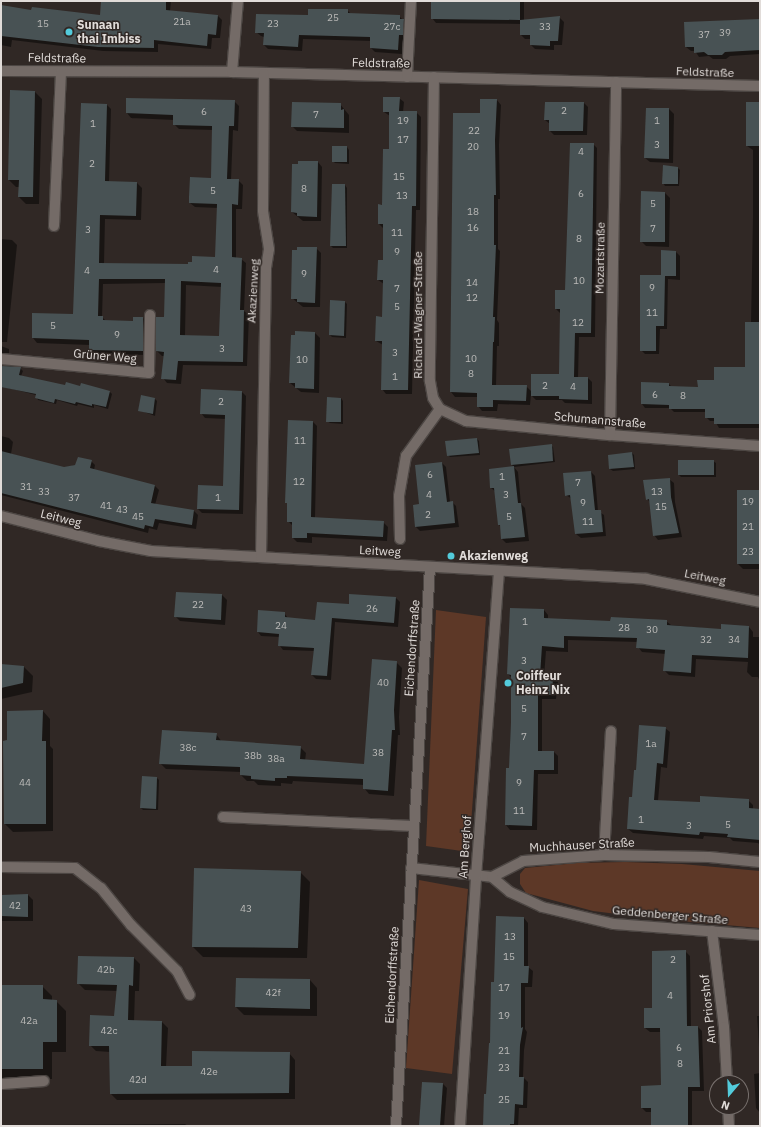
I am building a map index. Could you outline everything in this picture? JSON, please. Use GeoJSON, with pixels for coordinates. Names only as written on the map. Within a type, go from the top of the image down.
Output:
{"type":"FeatureCollection","features":[{"type":"Feature","properties":{"kind":"street"},"geometry":{"type":"LineString","coordinates":[[232,72],[238,1]]}},
{"type":"Feature","properties":{"kind":"street"},"geometry":{"type":"LineString","coordinates":[[408,77],[411,1]]}},
{"type":"Feature","properties":{"kind":"street","name":"Feldstraße"},"geometry":{"type":"LineString","coordinates":[[1,71],[232,72],[760,86]]}},
{"type":"Feature","properties":{"kind":"street"},"geometry":{"type":"LineString","coordinates":[[54,226],[61,72]]}},
{"type":"Feature","properties":{"kind":"street","name":"Akazienweg"},"geometry":{"type":"LineString","coordinates":[[261,557],[265,290],[269,249],[263,210],[264,74]]}},
{"type":"Feature","properties":{"kind":"street","name":"Richard-Wagner-Straße"},"geometry":{"type":"LineString","coordinates":[[434,77],[430,381],[433,398],[440,409]]}},
{"type":"Feature","properties":{"kind":"street","name":"Mozartstraße"},"geometry":{"type":"LineString","coordinates":[[610,435],[616,82]]}},
{"type":"Feature","properties":{"kind":"street","name":"Grüner Weg"},"geometry":{"type":"LineString","coordinates":[[1,359],[149,373],[150,315]]}},
{"type":"Feature","properties":{"kind":"street"},"geometry":{"type":"LineString","coordinates":[[400,539],[399,496],[406,456],[440,409]]}},
{"type":"Feature","properties":{"kind":"street","name":"Schumannstraße"},"geometry":{"type":"LineString","coordinates":[[440,409],[466,420],[610,435],[760,446]]}},
{"type":"Feature","properties":{"kind":"street","name":"Leitweg"},"geometry":{"type":"LineString","coordinates":[[1,516],[99,541],[151,551],[646,579],[760,602]]}},
{"type":"Feature","properties":{"kind":"street","name":"Eichendorffstraße"},"geometry":{"type":"LineString","coordinates":[[396,1126],[430,567]]}},
{"type":"Feature","properties":{"kind":"street","name":"Am Berghof"},"geometry":{"type":"LineString","coordinates":[[460,1126],[476,876],[499,571]]}},
{"type":"Feature","properties":{"kind":"street"},"geometry":{"type":"LineString","coordinates":[[604,855],[611,731]]}},
{"type":"Feature","properties":{"kind":"street"},"geometry":{"type":"LineString","coordinates":[[222,817],[414,826]]}},
{"type":"Feature","properties":{"kind":"street","name":"Muchhauser Straße"},"geometry":{"type":"LineString","coordinates":[[492,877],[522,861],[604,855],[709,857],[760,862]]}},
{"type":"Feature","properties":{"kind":"street"},"geometry":{"type":"LineString","coordinates":[[1,867],[76,868],[100,888],[131,925],[177,971],[190,995]]}},
{"type":"Feature","properties":{"kind":"street"},"geometry":{"type":"LineString","coordinates":[[411,868],[492,877]]}},
{"type":"Feature","properties":{"kind":"street","name":"Geddenberger Straße"},"geometry":{"type":"LineString","coordinates":[[492,877],[510,892],[542,907],[614,924],[760,935]]}},
{"type":"Feature","properties":{"kind":"street","name":"Am Priorshof"},"geometry":{"type":"LineString","coordinates":[[712,932],[724,1028],[727,1075]]}},
{"type":"Feature","properties":{"kind":"street"},"geometry":{"type":"LineString","coordinates":[[1,1084],[44,1081]]}},
{"type":"Feature","properties":{"kind":"street"},"geometry":{"type":"LineString","coordinates":[[729,1115],[730,1126]]}},
{"type":"Feature","properties":{"kind":"shaded area"},"geometry":{"type":"Polygon","coordinates":[[[436,610],[486,617],[469,852],[426,846],[436,610]]]}},
{"type":"Feature","properties":{"kind":"shaded area"},"geometry":{"type":"Polygon","coordinates":[[[625,862],[682,864],[760,871],[760,928],[657,919],[593,911],[526,893],[520,884],[520,874],[525,868],[577,863],[625,862]]]}},
{"type":"Feature","properties":{"kind":"shaded area"},"geometry":{"type":"Polygon","coordinates":[[[419,880],[468,889],[452,1074],[406,1068],[419,880]]]}},
{"type":"Feature","properties":{"kind":"building"},"geometry":{"type":"Polygon","coordinates":[[[101,1],[166,1],[166,10],[218,15],[216,35],[208,34],[207,46],[154,40],[154,48],[98,47],[1,36],[1,5],[31,10],[32,7],[100,15],[101,1]]]}},
{"type":"Feature","properties":{"kind":"building"},"geometry":{"type":"Polygon","coordinates":[[[431,1],[520,1],[520,20],[431,19],[431,1]]]}},
{"type":"Feature","properties":{"kind":"building"},"geometry":{"type":"Polygon","coordinates":[[[308,9],[348,9],[348,13],[400,15],[400,19],[404,19],[403,35],[399,35],[398,50],[370,48],[370,37],[299,35],[298,47],[263,45],[264,33],[255,33],[256,14],[308,15],[308,9]]]}},
{"type":"Feature","properties":{"kind":"building"},"geometry":{"type":"Polygon","coordinates":[[[560,16],[558,41],[550,41],[550,46],[530,45],[530,35],[520,35],[520,20],[560,16]]]}},
{"type":"Feature","properties":{"kind":"building"},"geometry":{"type":"Polygon","coordinates":[[[760,19],[760,50],[725,52],[722,55],[708,55],[704,52],[694,53],[694,47],[685,47],[684,22],[760,19]]]}},
{"type":"Feature","properties":{"kind":"building"},"geometry":{"type":"Polygon","coordinates":[[[10,90],[35,91],[33,197],[18,197],[19,180],[8,180],[10,90]]]}},
{"type":"Feature","properties":{"kind":"building"},"geometry":{"type":"Polygon","coordinates":[[[383,97],[400,97],[399,111],[417,111],[416,206],[412,206],[408,390],[381,390],[382,341],[375,341],[376,316],[382,317],[383,280],[377,280],[378,260],[383,260],[383,224],[378,224],[378,204],[382,205],[383,149],[389,149],[389,112],[383,112],[383,97]]]}},
{"type":"Feature","properties":{"kind":"building"},"geometry":{"type":"Polygon","coordinates":[[[126,98],[235,100],[234,126],[229,126],[227,179],[239,179],[238,205],[232,204],[232,257],[242,258],[240,310],[244,310],[243,362],[178,361],[176,380],[161,379],[164,352],[156,351],[156,317],[164,317],[165,279],[99,279],[98,316],[103,316],[103,320],[133,321],[133,317],[143,317],[143,351],[89,350],[89,340],[32,338],[32,313],[73,314],[81,103],[107,104],[105,181],[137,182],[136,216],[100,215],[99,263],[188,264],[188,262],[192,262],[192,256],[215,257],[217,204],[189,203],[190,177],[211,178],[212,126],[173,125],[173,115],[126,113],[126,98]],[[181,281],[180,335],[219,336],[221,283],[181,281]]]}},
{"type":"Feature","properties":{"kind":"building"},"geometry":{"type":"Polygon","coordinates":[[[480,99],[497,99],[495,140],[496,195],[494,195],[494,245],[496,245],[493,317],[495,317],[492,385],[527,385],[526,401],[493,400],[493,407],[477,407],[477,393],[450,392],[453,113],[480,113],[480,99]]]}},
{"type":"Feature","properties":{"kind":"building"},"geometry":{"type":"Polygon","coordinates":[[[292,102],[341,103],[341,110],[344,109],[344,128],[291,127],[292,102]]]}},
{"type":"Feature","properties":{"kind":"building"},"geometry":{"type":"Polygon","coordinates":[[[545,102],[584,102],[583,131],[549,131],[549,120],[544,120],[545,102]]]}},
{"type":"Feature","properties":{"kind":"building"},"geometry":{"type":"Polygon","coordinates":[[[746,102],[760,102],[760,146],[746,146],[746,102]]]}},
{"type":"Feature","properties":{"kind":"building"},"geometry":{"type":"Polygon","coordinates":[[[646,108],[669,108],[669,159],[644,158],[646,108]]]}},
{"type":"Feature","properties":{"kind":"building"},"geometry":{"type":"Polygon","coordinates":[[[570,143],[594,143],[591,333],[575,333],[574,377],[588,377],[588,400],[559,399],[559,396],[531,396],[531,374],[559,374],[560,309],[555,309],[555,290],[565,290],[570,143]]]}},
{"type":"Feature","properties":{"kind":"building"},"geometry":{"type":"Polygon","coordinates":[[[332,146],[347,146],[347,162],[332,162],[332,146]]]}},
{"type":"Feature","properties":{"kind":"building"},"geometry":{"type":"Polygon","coordinates":[[[298,161],[318,161],[317,217],[297,216],[297,213],[291,212],[292,164],[298,164],[298,161]]]}},
{"type":"Feature","properties":{"kind":"building"},"geometry":{"type":"Polygon","coordinates":[[[663,165],[678,167],[678,184],[662,184],[663,165]]]}},
{"type":"Feature","properties":{"kind":"building"},"geometry":{"type":"Polygon","coordinates":[[[332,184],[345,184],[346,246],[330,246],[332,184]]]}},
{"type":"Feature","properties":{"kind":"building"},"geometry":{"type":"Polygon","coordinates":[[[641,191],[665,192],[665,242],[640,242],[641,191]]]}},
{"type":"Feature","properties":{"kind":"building"},"geometry":{"type":"Polygon","coordinates":[[[297,247],[317,247],[315,303],[297,302],[297,299],[291,299],[292,250],[297,250],[297,247]]]}},
{"type":"Feature","properties":{"kind":"building"},"geometry":{"type":"Polygon","coordinates":[[[661,250],[676,251],[676,276],[665,276],[664,326],[656,326],[656,351],[640,351],[640,275],[661,275],[661,250]]]}},
{"type":"Feature","properties":{"kind":"building"},"geometry":{"type":"Polygon","coordinates":[[[330,300],[345,301],[344,336],[329,335],[330,300]]]}},
{"type":"Feature","properties":{"kind":"building"},"geometry":{"type":"Polygon","coordinates":[[[745,322],[760,322],[760,424],[714,424],[714,418],[705,418],[705,409],[669,409],[669,405],[641,404],[641,382],[669,383],[669,386],[698,387],[697,380],[714,380],[714,367],[745,367],[745,322]]]}},
{"type":"Feature","properties":{"kind":"building"},"geometry":{"type":"Polygon","coordinates":[[[295,331],[315,332],[314,389],[295,388],[295,383],[289,383],[291,335],[295,335],[295,331]]]}},
{"type":"Feature","properties":{"kind":"building"},"geometry":{"type":"Polygon","coordinates":[[[1,366],[21,367],[19,375],[65,385],[66,382],[80,386],[81,383],[110,391],[106,407],[92,404],[92,406],[76,402],[75,404],[55,399],[54,403],[35,398],[36,394],[1,387],[1,366]]]}},
{"type":"Feature","properties":{"kind":"building"},"geometry":{"type":"Polygon","coordinates":[[[201,389],[242,391],[239,510],[197,509],[198,485],[223,486],[225,415],[200,414],[201,389]]]}},
{"type":"Feature","properties":{"kind":"building"},"geometry":{"type":"Polygon","coordinates":[[[141,395],[155,398],[153,414],[138,411],[141,395]]]}},
{"type":"Feature","properties":{"kind":"building"},"geometry":{"type":"Polygon","coordinates":[[[327,397],[341,398],[341,422],[326,422],[327,397]]]}},
{"type":"Feature","properties":{"kind":"building"},"geometry":{"type":"Polygon","coordinates":[[[288,420],[313,421],[311,517],[384,521],[383,537],[307,533],[307,538],[292,538],[292,522],[287,522],[287,503],[285,503],[288,420]]]}},
{"type":"Feature","properties":{"kind":"building"},"geometry":{"type":"Polygon","coordinates":[[[477,438],[479,453],[447,456],[445,441],[477,438]]]}},
{"type":"Feature","properties":{"kind":"building"},"geometry":{"type":"Polygon","coordinates":[[[552,444],[553,461],[511,465],[509,449],[552,444]]]}},
{"type":"Feature","properties":{"kind":"building"},"geometry":{"type":"Polygon","coordinates":[[[1,451],[64,467],[75,465],[78,457],[92,460],[90,468],[155,485],[151,503],[194,510],[192,525],[155,519],[153,527],[145,525],[144,529],[1,493],[1,451]]]}},
{"type":"Feature","properties":{"kind":"building"},"geometry":{"type":"Polygon","coordinates":[[[632,452],[634,467],[609,469],[608,455],[632,452]]]}},
{"type":"Feature","properties":{"kind":"building"},"geometry":{"type":"Polygon","coordinates":[[[678,460],[714,460],[714,475],[678,475],[678,460]]]}},
{"type":"Feature","properties":{"kind":"building"},"geometry":{"type":"Polygon","coordinates":[[[442,462],[447,502],[453,501],[455,523],[415,527],[413,505],[419,504],[415,465],[442,462]]]}},
{"type":"Feature","properties":{"kind":"building"},"geometry":{"type":"Polygon","coordinates":[[[514,466],[518,503],[521,503],[525,537],[501,539],[494,488],[490,488],[489,469],[514,466]]]}},
{"type":"Feature","properties":{"kind":"building"},"geometry":{"type":"Polygon","coordinates":[[[591,471],[595,510],[601,510],[603,532],[575,534],[570,495],[565,496],[563,473],[591,471]]]}},
{"type":"Feature","properties":{"kind":"building"},"geometry":{"type":"Polygon","coordinates":[[[670,478],[671,497],[679,533],[653,536],[649,499],[646,500],[643,480],[670,478]]]}},
{"type":"Feature","properties":{"kind":"building"},"geometry":{"type":"Polygon","coordinates":[[[737,490],[760,490],[760,564],[737,564],[737,490]]]}},
{"type":"Feature","properties":{"kind":"building"},"geometry":{"type":"Polygon","coordinates":[[[176,592],[222,594],[221,620],[174,617],[176,592]]]}},
{"type":"Feature","properties":{"kind":"building"},"geometry":{"type":"Polygon","coordinates":[[[349,594],[396,597],[394,623],[332,618],[327,676],[311,675],[314,648],[278,646],[279,634],[257,632],[258,610],[285,612],[285,617],[315,620],[317,602],[349,604],[349,594]]]}},
{"type":"Feature","properties":{"kind":"building"},"geometry":{"type":"Polygon","coordinates":[[[510,608],[544,609],[544,618],[610,621],[611,617],[667,620],[667,625],[721,629],[721,624],[749,626],[748,658],[692,655],[691,673],[663,671],[665,650],[636,648],[637,638],[564,636],[564,648],[542,646],[540,676],[553,677],[552,695],[538,695],[538,751],[554,751],[554,770],[534,770],[532,826],[505,825],[506,768],[509,768],[511,722],[511,675],[507,674],[510,608]]]}},
{"type":"Feature","properties":{"kind":"building"},"geometry":{"type":"Polygon","coordinates":[[[372,659],[397,661],[394,710],[395,730],[392,730],[388,791],[363,789],[363,779],[287,776],[287,778],[275,778],[275,781],[251,779],[251,776],[240,775],[240,767],[159,764],[162,730],[217,733],[216,740],[301,746],[300,759],[364,764],[372,659]]]}},
{"type":"Feature","properties":{"kind":"building"},"geometry":{"type":"Polygon","coordinates":[[[1,664],[24,666],[23,683],[1,688],[1,664]]]}},
{"type":"Feature","properties":{"kind":"building"},"geometry":{"type":"Polygon","coordinates":[[[43,710],[42,741],[46,741],[46,824],[4,824],[3,741],[7,740],[7,711],[43,710]]]}},
{"type":"Feature","properties":{"kind":"building"},"geometry":{"type":"Polygon","coordinates":[[[639,725],[666,727],[663,764],[657,763],[654,800],[700,802],[700,796],[749,799],[749,808],[760,809],[760,840],[727,837],[728,834],[700,832],[699,835],[627,829],[629,797],[632,797],[634,770],[636,770],[639,725]]]}},
{"type":"Feature","properties":{"kind":"building"},"geometry":{"type":"Polygon","coordinates":[[[142,776],[157,777],[156,809],[140,808],[142,776]]]}},
{"type":"Feature","properties":{"kind":"building"},"geometry":{"type":"Polygon","coordinates":[[[194,868],[301,871],[298,948],[192,947],[194,868]]]}},
{"type":"Feature","properties":{"kind":"building"},"geometry":{"type":"Polygon","coordinates":[[[28,894],[28,917],[1,916],[1,895],[28,894]]]}},
{"type":"Feature","properties":{"kind":"building"},"geometry":{"type":"Polygon","coordinates":[[[496,916],[524,917],[524,966],[529,966],[528,983],[521,983],[521,1028],[523,1027],[520,1045],[519,1077],[524,1077],[523,1105],[515,1104],[514,1124],[510,1124],[510,1126],[483,1126],[484,1094],[486,1094],[490,1043],[491,982],[494,982],[496,916]]]}},
{"type":"Feature","properties":{"kind":"building"},"geometry":{"type":"Polygon","coordinates":[[[686,950],[687,1026],[698,1026],[700,1087],[688,1087],[688,1126],[651,1126],[651,1108],[641,1108],[641,1086],[661,1085],[660,1028],[644,1028],[644,1008],[652,1008],[652,951],[686,950]]]}},
{"type":"Feature","properties":{"kind":"building"},"geometry":{"type":"Polygon","coordinates":[[[78,956],[134,957],[133,986],[129,985],[128,1020],[162,1021],[161,1066],[192,1066],[192,1051],[290,1052],[289,1093],[110,1094],[109,1046],[89,1046],[90,1015],[114,1016],[117,985],[77,984],[78,956]]]}},
{"type":"Feature","properties":{"kind":"building"},"geometry":{"type":"Polygon","coordinates":[[[236,978],[310,979],[310,1009],[235,1007],[236,978]]]}},
{"type":"Feature","properties":{"kind":"building"},"geometry":{"type":"Polygon","coordinates":[[[1,985],[43,985],[43,999],[57,1000],[57,1042],[43,1042],[43,1069],[1,1069],[1,985]]]}},
{"type":"Feature","properties":{"kind":"building"},"geometry":{"type":"Polygon","coordinates":[[[422,1082],[443,1083],[440,1126],[419,1126],[422,1082]]]}},
{"type":"Feature","properties":{"kind":"place","name":"Sunaan thai Imbiss"},"geometry":{"type":"Point","coordinates":[69,32]}},
{"type":"Feature","properties":{"kind":"place","name":"Akazienweg"},"geometry":{"type":"Point","coordinates":[451,556]}},
{"type":"Feature","properties":{"kind":"place","name":"Coiffeur Heinz Nix"},"geometry":{"type":"Point","coordinates":[508,683]}}]}
